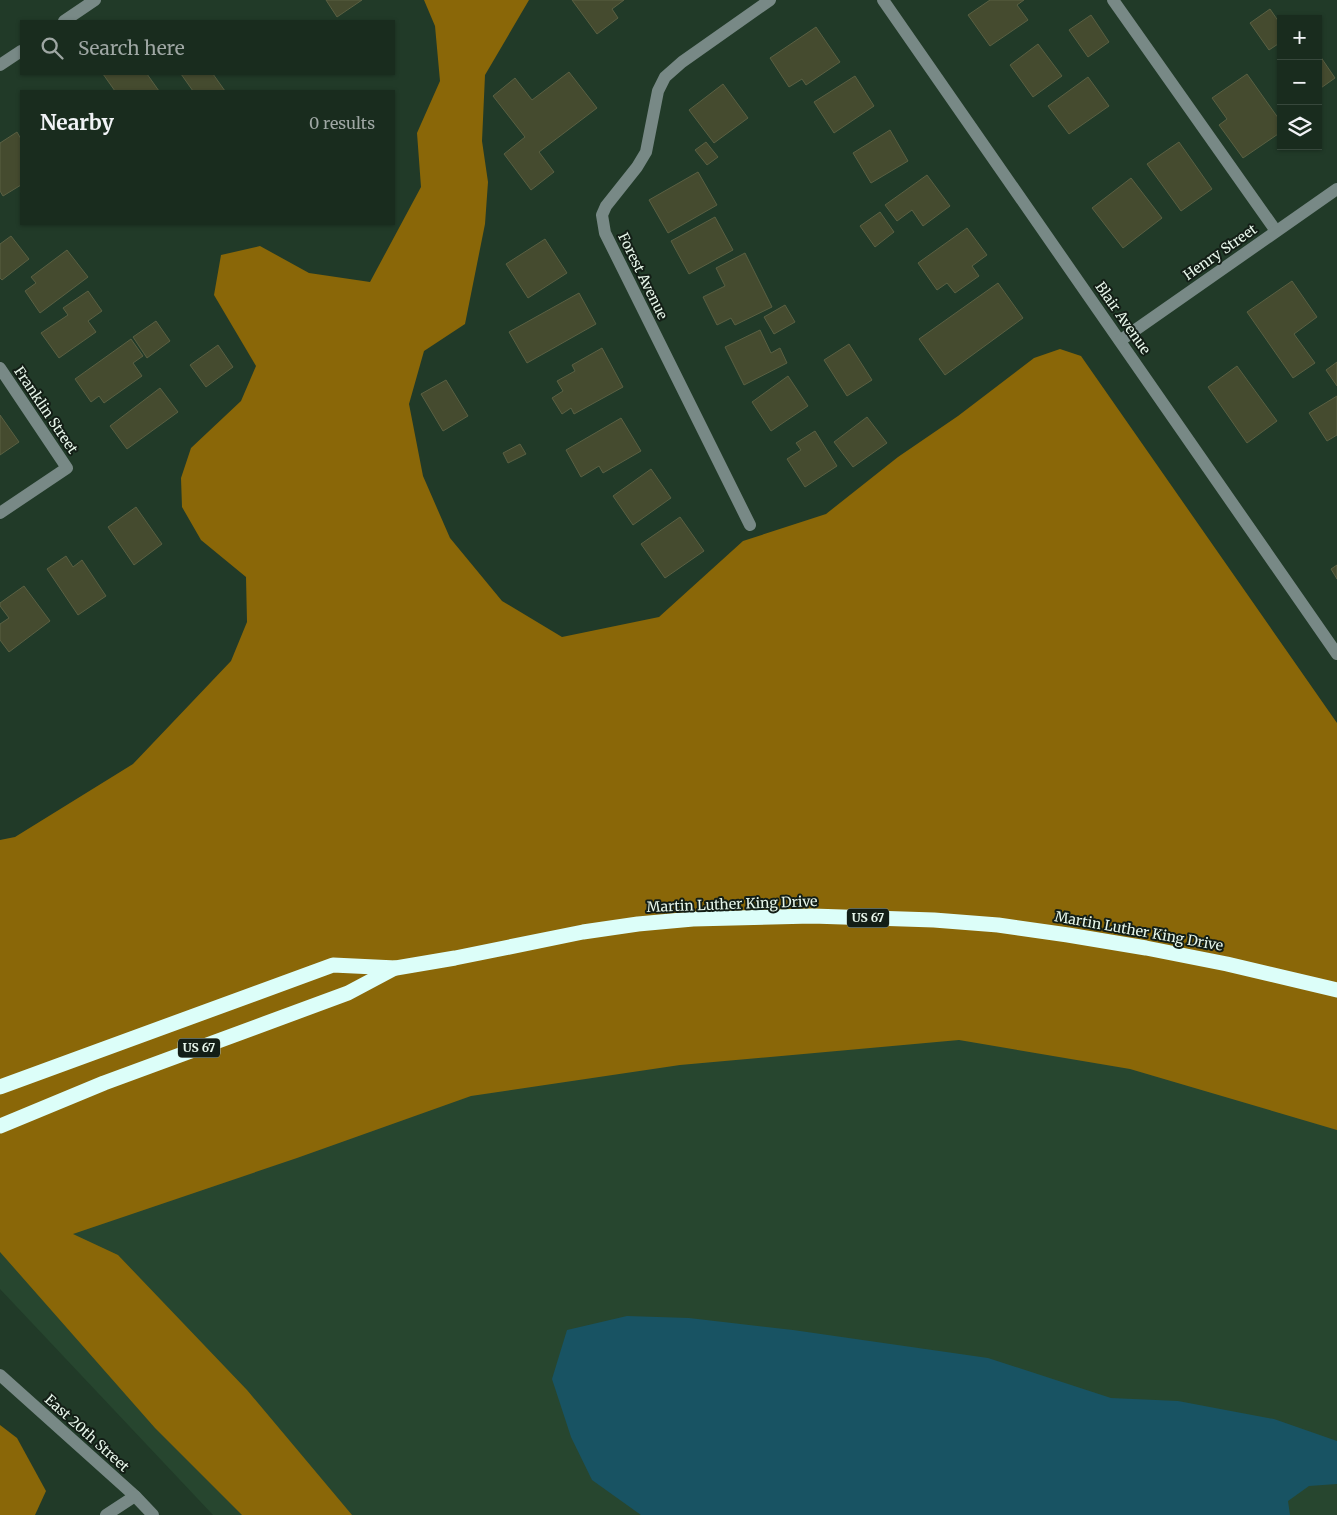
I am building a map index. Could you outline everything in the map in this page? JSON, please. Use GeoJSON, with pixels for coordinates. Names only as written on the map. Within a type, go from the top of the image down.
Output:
{"type":"FeatureCollection","features":[{"type":"Feature","properties":{"kind":"highway","name":"Martin Luther King Drive"},"geometry":{"type":"LineString","coordinates":[[396,968],[583,932],[638,924],[752,916],[812,916],[934,920],[998,925],[1068,934],[1227,964],[1337,990]]}},
{"type":"Feature","properties":{"kind":"highway","name":"US 67"},"geometry":{"type":"LineString","coordinates":[[0,1087],[333,965],[396,968]]}},
{"type":"Feature","properties":{"kind":"highway","name":"US 67"},"geometry":{"type":"LineString","coordinates":[[0,1126],[104,1083],[348,993],[396,968]]}},
{"type":"Feature","properties":{"kind":"street"},"geometry":{"type":"LineString","coordinates":[[65,20],[95,0]]}},
{"type":"Feature","properties":{"kind":"street","name":"Forest Avenue"},"geometry":{"type":"LineString","coordinates":[[750,525],[605,233],[602,214],[646,152],[658,91],[665,77],[682,62],[770,0]]}},
{"type":"Feature","properties":{"kind":"street","name":"Blair Avenue"},"geometry":{"type":"LineString","coordinates":[[883,0],[1337,654]]}},
{"type":"Feature","properties":{"kind":"street"},"geometry":{"type":"LineString","coordinates":[[1114,0],[1276,231]]}},
{"type":"Feature","properties":{"kind":"street"},"geometry":{"type":"LineString","coordinates":[[0,65],[20,52]]}},
{"type":"Feature","properties":{"kind":"street","name":"Henry Street"},"geometry":{"type":"LineString","coordinates":[[1120,340],[1337,190]]}},
{"type":"Feature","properties":{"kind":"street","name":"Franklin Street"},"geometry":{"type":"LineString","coordinates":[[0,368],[67,468],[0,513]]}},
{"type":"Feature","properties":{"kind":"street","name":"East 20th Street"},"geometry":{"type":"LineString","coordinates":[[0,1375],[135,1496],[153,1515]]}},
{"type":"Feature","properties":{"kind":"street"},"geometry":{"type":"LineString","coordinates":[[106,1515],[135,1496]]}},
{"type":"Feature","properties":{"kind":"shaded area"},"geometry":{"type":"Polygon","coordinates":[[[424,0],[529,0],[485,75],[482,141],[488,182],[485,224],[465,324],[424,351],[409,404],[423,476],[450,538],[502,601],[562,637],[659,617],[743,541],[826,514],[898,457],[958,416],[1034,358],[1060,349],[1081,356],[1337,723],[1337,1130],[1130,1069],[959,1040],[680,1065],[471,1096],[297,1158],[73,1234],[118,1255],[247,1390],[352,1515],[242,1515],[155,1428],[0,1252],[0,840],[15,837],[133,764],[231,661],[247,622],[246,577],[201,540],[182,507],[181,478],[191,448],[241,401],[256,366],[214,295],[221,255],[260,246],[309,273],[370,282],[421,187],[417,133],[440,81],[435,26],[424,0]]]}},
{"type":"Feature","properties":{"kind":"shaded area"},"geometry":{"type":"Polygon","coordinates":[[[1014,1020],[1337,1097],[1337,1515],[213,1515],[0,1289],[0,1229],[473,1066],[1014,1020]]]}},
{"type":"Feature","properties":{"kind":"shaded area"},"geometry":{"type":"Polygon","coordinates":[[[0,1425],[17,1438],[46,1491],[35,1515],[0,1515],[0,1425]]]}},
{"type":"Feature","properties":{"kind":"water"},"geometry":{"type":"Polygon","coordinates":[[[627,1316],[689,1318],[793,1330],[988,1358],[1111,1398],[1178,1401],[1274,1419],[1337,1441],[1337,1484],[1309,1486],[1288,1501],[1290,1515],[641,1515],[592,1480],[571,1437],[552,1379],[567,1330],[627,1316]]]}},
{"type":"Feature","properties":{"kind":"building"},"geometry":{"type":"Polygon","coordinates":[[[326,0],[362,0],[337,17],[326,0]]]}},
{"type":"Feature","properties":{"kind":"building"},"geometry":{"type":"Polygon","coordinates":[[[572,0],[624,0],[612,9],[618,18],[597,34],[572,0]]]}},
{"type":"Feature","properties":{"kind":"building"},"geometry":{"type":"Polygon","coordinates":[[[990,0],[1024,0],[1017,5],[1028,20],[990,46],[968,15],[990,0]]]}},
{"type":"Feature","properties":{"kind":"building"},"geometry":{"type":"Polygon","coordinates":[[[1270,9],[1277,19],[1277,45],[1269,50],[1250,23],[1270,9]]]}},
{"type":"Feature","properties":{"kind":"building"},"geometry":{"type":"Polygon","coordinates":[[[1091,15],[1109,42],[1088,57],[1069,30],[1091,15]]]}},
{"type":"Feature","properties":{"kind":"building"},"geometry":{"type":"Polygon","coordinates":[[[816,27],[840,62],[806,85],[802,79],[789,87],[770,58],[816,27]]]}},
{"type":"Feature","properties":{"kind":"building"},"geometry":{"type":"Polygon","coordinates":[[[1038,44],[1062,76],[1033,97],[1010,65],[1038,44]]]}},
{"type":"Feature","properties":{"kind":"building"},"geometry":{"type":"Polygon","coordinates":[[[1322,59],[1335,78],[1322,87],[1322,59]]]}},
{"type":"Feature","properties":{"kind":"building"},"geometry":{"type":"Polygon","coordinates":[[[569,72],[597,108],[539,152],[554,172],[531,190],[504,154],[525,137],[493,96],[515,78],[532,100],[569,72]]]}},
{"type":"Feature","properties":{"kind":"building"},"geometry":{"type":"Polygon","coordinates":[[[1247,74],[1277,116],[1277,135],[1243,158],[1219,125],[1227,119],[1212,98],[1247,74]]]}},
{"type":"Feature","properties":{"kind":"building"},"geometry":{"type":"Polygon","coordinates":[[[104,75],[148,75],[158,90],[114,90],[104,75]]]}},
{"type":"Feature","properties":{"kind":"building"},"geometry":{"type":"Polygon","coordinates":[[[182,75],[214,75],[224,90],[192,90],[182,75]]]}},
{"type":"Feature","properties":{"kind":"building"},"geometry":{"type":"Polygon","coordinates":[[[855,76],[874,106],[834,133],[814,102],[855,76]]]}},
{"type":"Feature","properties":{"kind":"building"},"geometry":{"type":"Polygon","coordinates":[[[1088,77],[1109,106],[1069,134],[1048,106],[1088,77]]]}},
{"type":"Feature","properties":{"kind":"building"},"geometry":{"type":"Polygon","coordinates":[[[723,84],[748,118],[714,143],[689,110],[723,84]]]}},
{"type":"Feature","properties":{"kind":"building"},"geometry":{"type":"Polygon","coordinates":[[[890,130],[908,161],[871,183],[853,153],[890,130]]]}},
{"type":"Feature","properties":{"kind":"building"},"geometry":{"type":"Polygon","coordinates":[[[17,132],[20,137],[20,186],[3,196],[0,191],[0,143],[17,132]]]}},
{"type":"Feature","properties":{"kind":"building"},"geometry":{"type":"Polygon","coordinates":[[[706,142],[718,157],[707,165],[695,150],[706,142]]]}},
{"type":"Feature","properties":{"kind":"building"},"geometry":{"type":"Polygon","coordinates":[[[1179,142],[1212,189],[1181,211],[1147,164],[1179,142]]]}},
{"type":"Feature","properties":{"kind":"building"},"geometry":{"type":"Polygon","coordinates":[[[698,172],[717,205],[668,233],[649,200],[698,172]]]}},
{"type":"Feature","properties":{"kind":"building"},"geometry":{"type":"Polygon","coordinates":[[[927,175],[950,206],[923,226],[912,210],[897,221],[885,205],[927,175]]]}},
{"type":"Feature","properties":{"kind":"building"},"geometry":{"type":"Polygon","coordinates":[[[1131,178],[1162,218],[1123,248],[1092,208],[1131,178]]]}},
{"type":"Feature","properties":{"kind":"building"},"geometry":{"type":"Polygon","coordinates":[[[880,212],[894,232],[875,247],[860,226],[880,212]]]}},
{"type":"Feature","properties":{"kind":"building"},"geometry":{"type":"Polygon","coordinates":[[[715,217],[733,250],[689,274],[671,241],[715,217]]]}},
{"type":"Feature","properties":{"kind":"building"},"geometry":{"type":"Polygon","coordinates":[[[967,228],[987,255],[972,266],[979,276],[955,293],[947,283],[937,290],[918,263],[967,228]]]}},
{"type":"Feature","properties":{"kind":"building"},"geometry":{"type":"Polygon","coordinates":[[[11,236],[29,259],[2,280],[0,278],[0,244],[11,236]]]}},
{"type":"Feature","properties":{"kind":"building"},"geometry":{"type":"Polygon","coordinates":[[[545,239],[567,273],[528,298],[506,264],[545,239]]]}},
{"type":"Feature","properties":{"kind":"building"},"geometry":{"type":"Polygon","coordinates":[[[67,250],[88,277],[40,313],[25,291],[36,283],[31,277],[67,250]]]}},
{"type":"Feature","properties":{"kind":"building"},"geometry":{"type":"Polygon","coordinates":[[[745,253],[772,307],[735,325],[731,318],[717,325],[703,297],[725,286],[716,268],[745,253]]]}},
{"type":"Feature","properties":{"kind":"building"},"geometry":{"type":"Polygon","coordinates":[[[1292,281],[1317,317],[1294,334],[1315,363],[1293,378],[1247,312],[1292,281]]]}},
{"type":"Feature","properties":{"kind":"building"},"geometry":{"type":"Polygon","coordinates":[[[998,283],[1023,318],[945,375],[919,339],[998,283]]]}},
{"type":"Feature","properties":{"kind":"building"},"geometry":{"type":"Polygon","coordinates":[[[88,291],[102,311],[88,321],[96,332],[59,358],[41,333],[68,315],[63,308],[88,291]]]}},
{"type":"Feature","properties":{"kind":"building"},"geometry":{"type":"Polygon","coordinates":[[[579,293],[596,324],[527,363],[509,332],[579,293]]]}},
{"type":"Feature","properties":{"kind":"building"},"geometry":{"type":"Polygon","coordinates":[[[785,305],[795,322],[774,334],[764,317],[785,305]]]}},
{"type":"Feature","properties":{"kind":"building"},"geometry":{"type":"Polygon","coordinates":[[[156,321],[170,341],[147,358],[133,337],[156,321]]]}},
{"type":"Feature","properties":{"kind":"building"},"geometry":{"type":"Polygon","coordinates":[[[760,330],[771,353],[780,348],[787,363],[744,385],[725,347],[760,330]]]}},
{"type":"Feature","properties":{"kind":"building"},"geometry":{"type":"Polygon","coordinates":[[[131,339],[143,356],[133,363],[142,376],[104,403],[99,396],[91,402],[75,379],[131,339]]]}},
{"type":"Feature","properties":{"kind":"building"},"geometry":{"type":"Polygon","coordinates":[[[849,344],[872,380],[847,396],[824,360],[849,344]]]}},
{"type":"Feature","properties":{"kind":"building"},"geometry":{"type":"Polygon","coordinates":[[[218,345],[233,367],[206,387],[190,365],[218,345]]]}},
{"type":"Feature","properties":{"kind":"building"},"geometry":{"type":"Polygon","coordinates":[[[602,348],[623,387],[574,414],[571,408],[562,414],[552,398],[563,391],[557,381],[575,371],[572,365],[602,348]]]}},
{"type":"Feature","properties":{"kind":"building"},"geometry":{"type":"Polygon","coordinates":[[[1337,362],[1337,386],[1326,370],[1337,362]]]}},
{"type":"Feature","properties":{"kind":"building"},"geometry":{"type":"Polygon","coordinates":[[[1237,366],[1277,421],[1247,443],[1208,387],[1237,366]]]}},
{"type":"Feature","properties":{"kind":"building"},"geometry":{"type":"Polygon","coordinates":[[[788,376],[808,406],[771,431],[752,402],[788,376]]]}},
{"type":"Feature","properties":{"kind":"building"},"geometry":{"type":"Polygon","coordinates":[[[446,380],[468,416],[443,431],[421,394],[446,380]]]}},
{"type":"Feature","properties":{"kind":"building"},"geometry":{"type":"Polygon","coordinates":[[[160,388],[178,412],[127,449],[110,426],[160,388]]]}},
{"type":"Feature","properties":{"kind":"building"},"geometry":{"type":"Polygon","coordinates":[[[1337,396],[1337,435],[1327,441],[1309,413],[1337,396]]]}},
{"type":"Feature","properties":{"kind":"building"},"geometry":{"type":"Polygon","coordinates":[[[0,415],[19,442],[0,455],[0,415]]]}},
{"type":"Feature","properties":{"kind":"building"},"geometry":{"type":"Polygon","coordinates":[[[867,417],[887,443],[853,467],[834,442],[867,417]]]}},
{"type":"Feature","properties":{"kind":"building"},"geometry":{"type":"Polygon","coordinates":[[[621,418],[641,451],[603,473],[599,466],[581,477],[566,450],[621,418]]]}},
{"type":"Feature","properties":{"kind":"building"},"geometry":{"type":"Polygon","coordinates":[[[815,431],[837,466],[805,487],[787,459],[801,450],[796,443],[815,431]]]}},
{"type":"Feature","properties":{"kind":"building"},"geometry":{"type":"Polygon","coordinates":[[[520,444],[526,454],[508,463],[503,453],[520,444]]]}},
{"type":"Feature","properties":{"kind":"building"},"geometry":{"type":"Polygon","coordinates":[[[651,469],[671,498],[633,525],[613,496],[651,469]]]}},
{"type":"Feature","properties":{"kind":"building"},"geometry":{"type":"Polygon","coordinates":[[[136,507],[162,544],[134,565],[108,527],[136,507]]]}},
{"type":"Feature","properties":{"kind":"building"},"geometry":{"type":"Polygon","coordinates":[[[680,517],[704,551],[665,578],[641,544],[680,517]]]}},
{"type":"Feature","properties":{"kind":"building"},"geometry":{"type":"Polygon","coordinates":[[[66,556],[73,567],[82,560],[106,596],[78,615],[47,569],[66,556]]]}},
{"type":"Feature","properties":{"kind":"building"},"geometry":{"type":"Polygon","coordinates":[[[1337,565],[1337,579],[1331,569],[1337,565]]]}},
{"type":"Feature","properties":{"kind":"building"},"geometry":{"type":"Polygon","coordinates":[[[24,586],[50,621],[9,652],[0,640],[0,624],[9,618],[0,606],[0,603],[24,586]]]}}]}
